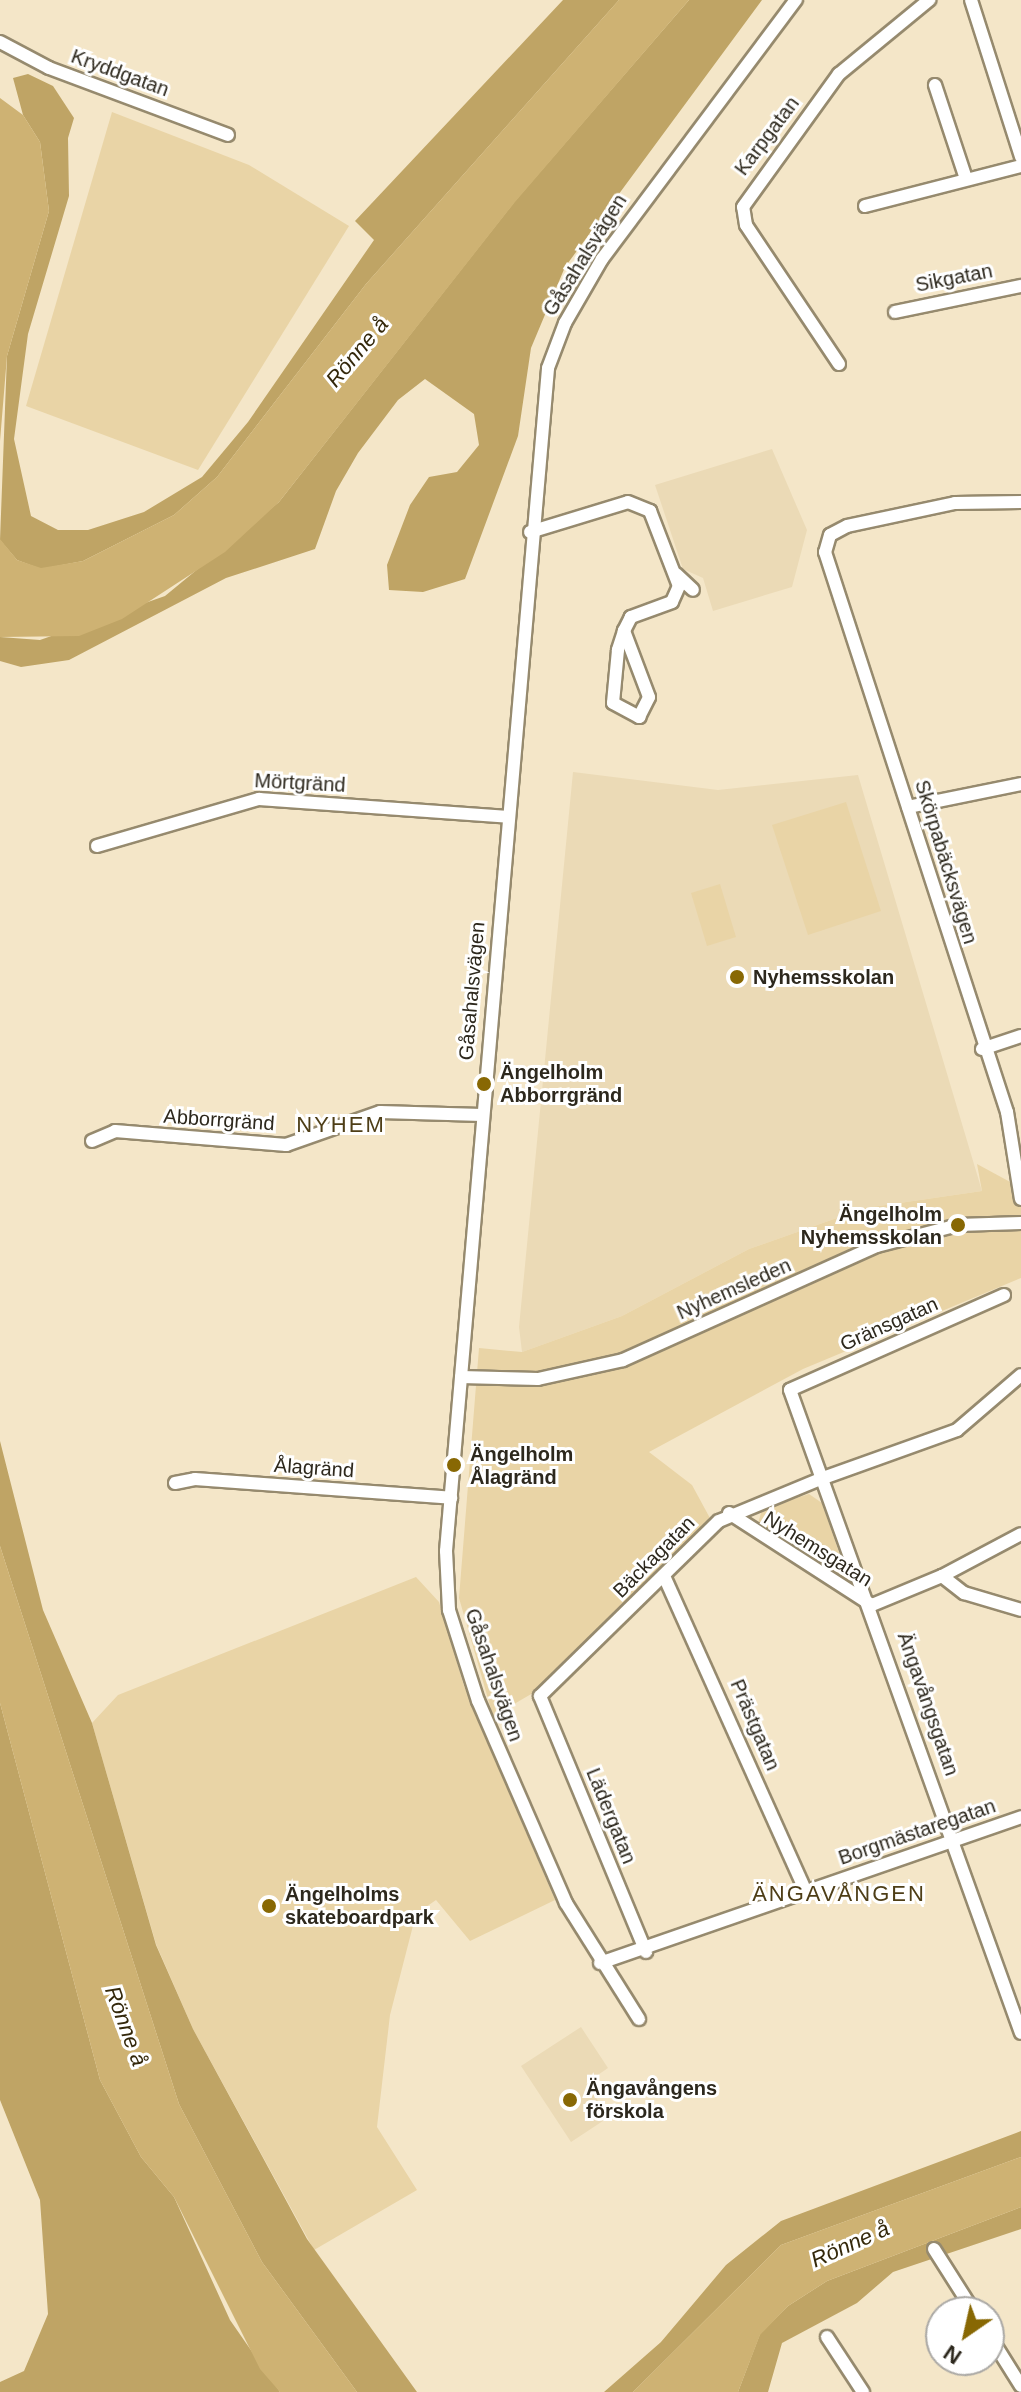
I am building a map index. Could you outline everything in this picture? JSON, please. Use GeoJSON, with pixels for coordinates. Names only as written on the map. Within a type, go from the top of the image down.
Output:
{"type":"FeatureCollection","features":[{"type":"Feature","properties":{"kind":"street","name":"Gåsahalsvägen"},"geometry":{"type":"LineString","coordinates":[[639,2019],[600,1963],[566,1903],[454,1632],[446,1591],[451,1498],[544,384],[565,323],[626,224],[796,0]]}},
{"type":"Feature","properties":{"kind":"street","name":"Karpgatan"},"geometry":{"type":"LineString","coordinates":[[839,364],[746,225],[743,207],[839,74],[929,0]]}},
{"type":"Feature","properties":{"kind":"street"},"geometry":{"type":"LineString","coordinates":[[971,0],[1021,157]]}},
{"type":"Feature","properties":{"kind":"street","name":"Kryddgatan"},"geometry":{"type":"LineString","coordinates":[[0,42],[49,68],[228,135]]}},
{"type":"Feature","properties":{"kind":"street"},"geometry":{"type":"LineString","coordinates":[[935,85],[966,179]]}},
{"type":"Feature","properties":{"kind":"street"},"geometry":{"type":"LineString","coordinates":[[865,206],[1021,166]]}},
{"type":"Feature","properties":{"kind":"street","name":"Sikgatan"},"geometry":{"type":"LineString","coordinates":[[895,312],[1021,286]]}},
{"type":"Feature","properties":{"kind":"street","name":"Skörpabäcksvägen"},"geometry":{"type":"LineString","coordinates":[[1021,502],[955,503],[847,526],[827,540],[826,563],[908,807],[982,1049],[1010,1124],[1021,1199]]}},
{"type":"Feature","properties":{"kind":"street"},"geometry":{"type":"LineString","coordinates":[[530,532],[638,503],[655,517],[676,574],[674,600],[633,615],[624,631],[612,701],[620,712],[639,717],[649,697],[624,631]]}},
{"type":"Feature","properties":{"kind":"street"},"geometry":{"type":"LineString","coordinates":[[676,574],[693,590]]}},
{"type":"Feature","properties":{"kind":"street"},"geometry":{"type":"LineString","coordinates":[[908,807],[1021,784]]}},
{"type":"Feature","properties":{"kind":"street","name":"Mörtgränd"},"geometry":{"type":"LineString","coordinates":[[97,846],[259,799],[508,817]]}},
{"type":"Feature","properties":{"kind":"street"},"geometry":{"type":"LineString","coordinates":[[982,1049],[1021,1036]]}},
{"type":"Feature","properties":{"kind":"street","name":"Abborrgränd"},"geometry":{"type":"LineString","coordinates":[[92,1141],[115,1131],[286,1145],[380,1112],[482,1115]]}},
{"type":"Feature","properties":{"kind":"street","name":"Nyhemsleden"},"geometry":{"type":"LineString","coordinates":[[461,1377],[538,1379],[623,1360],[877,1246],[958,1225],[1021,1223]]}},
{"type":"Feature","properties":{"kind":"street","name":"Gränsgatan"},"geometry":{"type":"LineString","coordinates":[[790,1390],[1004,1295]]}},
{"type":"Feature","properties":{"kind":"street","name":"Bäckagatan"},"geometry":{"type":"LineString","coordinates":[[540,1696],[729,1513],[957,1430],[1021,1375]]}},
{"type":"Feature","properties":{"kind":"street","name":"Ängavångsgatan"},"geometry":{"type":"LineString","coordinates":[[790,1390],[872,1605],[1021,2033]]}},
{"type":"Feature","properties":{"kind":"street","name":"Ålagränd"},"geometry":{"type":"LineString","coordinates":[[175,1483],[195,1479],[451,1498]]}},
{"type":"Feature","properties":{"kind":"street","name":"Nyhemsgatan"},"geometry":{"type":"LineString","coordinates":[[729,1513],[872,1605],[942,1576],[1021,1534]]}},
{"type":"Feature","properties":{"kind":"street","name":"Prästgatan"},"geometry":{"type":"LineString","coordinates":[[664,1576],[806,1892]]}},
{"type":"Feature","properties":{"kind":"street"},"geometry":{"type":"LineString","coordinates":[[942,1576],[964,1593],[1021,1610]]}},
{"type":"Feature","properties":{"kind":"street","name":"Lädergatan"},"geometry":{"type":"LineString","coordinates":[[540,1696],[646,1952]]}},
{"type":"Feature","properties":{"kind":"street","name":"Borgmästaregatan"},"geometry":{"type":"LineString","coordinates":[[600,1963],[646,1952],[1021,1817]]}},
{"type":"Feature","properties":{"kind":"street"},"geometry":{"type":"LineString","coordinates":[[934,2249],[964,2296]]}},
{"type":"Feature","properties":{"kind":"street"},"geometry":{"type":"LineString","coordinates":[[827,2337],[863,2392]]}},
{"type":"Feature","properties":{"kind":"street"},"geometry":{"type":"LineString","coordinates":[[1005,2360],[1021,2386]]}},
{"type":"Feature","properties":{"kind":"shaded area"},"geometry":{"type":"Polygon","coordinates":[[[563,0],[619,0],[366,284],[217,477],[174,515],[83,561],[41,569],[17,560],[0,540],[7,356],[49,211],[40,142],[23,115],[13,78],[28,74],[53,86],[74,118],[68,138],[69,196],[28,334],[14,439],[31,516],[58,530],[88,530],[144,512],[202,477],[248,422],[374,240],[355,221],[563,0]]]}},
{"type":"Feature","properties":{"kind":"shaded area"},"geometry":{"type":"Polygon","coordinates":[[[689,0],[762,0],[565,267],[531,348],[518,436],[465,579],[423,592],[389,590],[387,565],[410,505],[429,477],[457,472],[479,445],[474,414],[425,379],[398,400],[358,453],[336,491],[315,549],[226,578],[69,660],[21,667],[0,661],[0,637],[40,640],[165,596],[279,502],[515,201],[689,0]]]}},
{"type":"Feature","properties":{"kind":"shaded area"},"geometry":{"type":"Polygon","coordinates":[[[112,112],[249,165],[349,226],[198,470],[26,406],[112,112]]]}},
{"type":"Feature","properties":{"kind":"shaded area"},"geometry":{"type":"Polygon","coordinates":[[[772,449],[807,530],[792,587],[713,611],[703,578],[683,569],[655,485],[772,449]]]}},
{"type":"Feature","properties":{"kind":"shaded area","name":"Nyhemsskolan"},"geometry":{"type":"Polygon","coordinates":[[[573,772],[718,790],[858,775],[982,1191],[865,1208],[749,1249],[622,1316],[522,1352],[519,1327],[573,772]]]}},
{"type":"Feature","properties":{"kind":"shaded area"},"geometry":{"type":"Polygon","coordinates":[[[846,802],[881,911],[808,935],[772,825],[846,802]]]}},
{"type":"Feature","properties":{"kind":"shaded area"},"geometry":{"type":"Polygon","coordinates":[[[720,884],[736,937],[707,946],[691,893],[720,884]]]}},
{"type":"Feature","properties":{"kind":"shaded area"},"geometry":{"type":"Polygon","coordinates":[[[977,1164],[1021,1188],[1021,1278],[803,1369],[649,1452],[692,1485],[711,1520],[533,1693],[493,1716],[459,1598],[479,1348],[522,1352],[622,1316],[749,1249],[865,1208],[982,1191],[977,1164]]]}},
{"type":"Feature","properties":{"kind":"shaded area"},"geometry":{"type":"Polygon","coordinates":[[[0,1441],[43,1610],[92,1723],[156,1945],[193,2029],[307,2239],[417,2392],[357,2392],[262,2262],[179,2104],[0,1546],[0,1441]]]}},
{"type":"Feature","properties":{"kind":"shaded area"},"geometry":{"type":"Polygon","coordinates":[[[809,1494],[822,1503],[847,1576],[758,1524],[762,1509],[809,1494]]]}},
{"type":"Feature","properties":{"kind":"shaded area"},"geometry":{"type":"Polygon","coordinates":[[[416,1577],[439,1602],[464,1686],[555,1900],[470,1941],[436,1900],[416,1914],[390,2015],[377,2127],[417,2190],[314,2250],[193,2029],[156,1944],[92,1723],[118,1695],[416,1577]]]}},
{"type":"Feature","properties":{"kind":"shaded area"},"geometry":{"type":"Polygon","coordinates":[[[0,1703],[100,2080],[141,2157],[174,2197],[230,2320],[280,2392],[0,2392],[0,2382],[24,2371],[48,2314],[40,2200],[0,2100],[0,1703]]]}},
{"type":"Feature","properties":{"kind":"shaded area","name":"Ängavångens förskola"},"geometry":{"type":"Polygon","coordinates":[[[581,2027],[608,2068],[586,2083],[609,2117],[571,2142],[521,2066],[581,2027]]]}},
{"type":"Feature","properties":{"kind":"shaded area"},"geometry":{"type":"Polygon","coordinates":[[[1021,2131],[1021,2157],[781,2245],[633,2392],[604,2392],[661,2342],[726,2265],[781,2221],[1021,2131]]]}},
{"type":"Feature","properties":{"kind":"shaded area"},"geometry":{"type":"Polygon","coordinates":[[[1021,2207],[1021,2229],[893,2272],[857,2303],[782,2343],[768,2392],[738,2392],[760,2334],[788,2306],[827,2281],[1021,2207]]]}},
{"type":"Feature","properties":{"kind":"water","name":"Rönne å"},"geometry":{"type":"Polygon","coordinates":[[[619,0],[689,0],[515,202],[279,502],[225,552],[122,619],[79,636],[0,637],[0,539],[17,560],[41,568],[83,561],[174,515],[217,477],[366,284],[619,0]]]}},
{"type":"Feature","properties":{"kind":"water"},"geometry":{"type":"Polygon","coordinates":[[[0,98],[23,115],[40,142],[49,211],[7,356],[0,441],[0,98]]]}},
{"type":"Feature","properties":{"kind":"water","name":"Rönne å"},"geometry":{"type":"Polygon","coordinates":[[[0,1546],[179,2104],[262,2262],[357,2392],[280,2392],[260,2369],[174,2197],[141,2157],[100,2080],[0,1703],[0,1546]]]}},
{"type":"Feature","properties":{"kind":"water","name":"Rönne å"},"geometry":{"type":"Polygon","coordinates":[[[1021,2157],[1021,2207],[827,2281],[788,2306],[760,2335],[738,2392],[633,2392],[781,2245],[1021,2157]]]}},
{"type":"Feature","properties":{"kind":"place","name":"Nyhemsskolan"},"geometry":{"type":"Point","coordinates":[737,977]}},
{"type":"Feature","properties":{"kind":"place","name":"Ängelholm Abborrgränd"},"geometry":{"type":"Point","coordinates":[484,1084]}},
{"type":"Feature","properties":{"kind":"place","name":"Ängelholm Nyhemsskolan"},"geometry":{"type":"Point","coordinates":[958,1225]}},
{"type":"Feature","properties":{"kind":"place","name":"Ängelholm Ålagränd"},"geometry":{"type":"Point","coordinates":[454,1465]}},
{"type":"Feature","properties":{"kind":"place","name":"Ängelholms skateboardpark"},"geometry":{"type":"Point","coordinates":[269,1906]}},
{"type":"Feature","properties":{"kind":"place","name":"Ängavångens förskola"},"geometry":{"type":"Point","coordinates":[570,2100]}},
{"type":"Feature","properties":{"kind":"district","name":"NYHEM"},"geometry":{"type":"Point","coordinates":[341,1125]}},
{"type":"Feature","properties":{"kind":"district","name":"ÄNGAVÅNGEN"},"geometry":{"type":"Point","coordinates":[839,1894]}}]}
